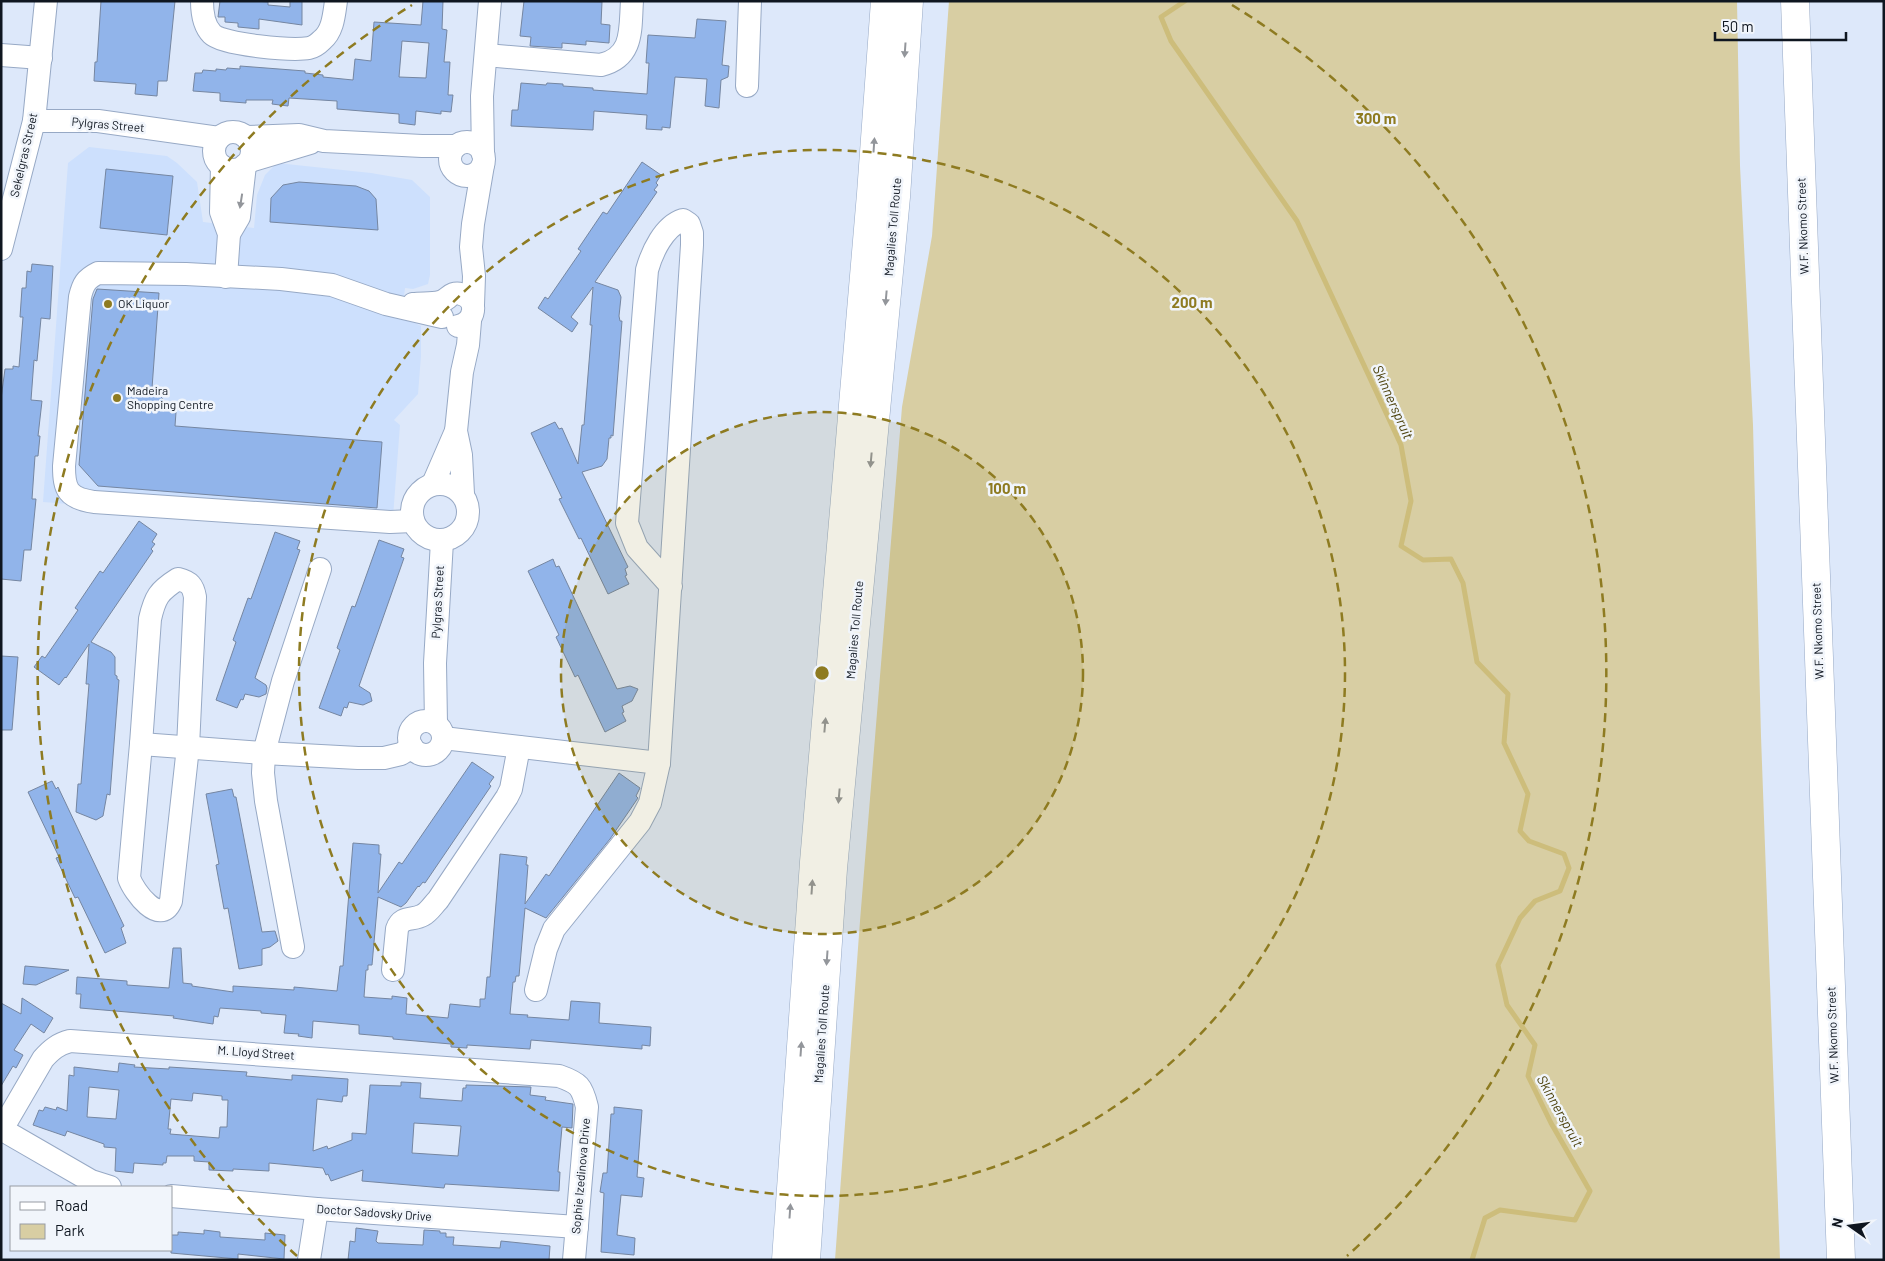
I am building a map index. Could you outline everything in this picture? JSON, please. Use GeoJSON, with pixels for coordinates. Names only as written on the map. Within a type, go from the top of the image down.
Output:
{"type":"FeatureCollection","features":[{"type":"Feature","properties":{"kind":"main road","name":"Magalies Toll Route"},"geometry":{"type":"LineString","coordinates":[[786,1260],[814,852],[885,1]]}},
{"type":"Feature","properties":{"kind":"main road","name":"Magalies Toll Route"},"geometry":{"type":"LineString","coordinates":[[806,1260],[833,869],[896,197],[909,1]]}},
{"type":"Feature","properties":{"kind":"main road","name":"W.F. Nkomo Street"},"geometry":{"type":"LineString","coordinates":[[1796,1],[1841,1260]]}},
{"type":"Feature","properties":{"kind":"street","name":"Sekelgras Street"},"geometry":{"type":"LineString","coordinates":[[1,249],[34,121],[46,1]]}},
{"type":"Feature","properties":{"kind":"street"},"geometry":{"type":"LineString","coordinates":[[202,1],[205,23],[212,35],[229,42],[292,49],[312,47],[324,39],[333,24],[336,1]]}},
{"type":"Feature","properties":{"kind":"street"},"geometry":{"type":"LineString","coordinates":[[463,494],[450,485],[441,483],[433,484],[417,494],[411,512],[412,521],[417,529],[424,536],[432,540],[442,541],[458,534],[464,528],[467,520],[468,511],[463,494],[461,455],[456,431],[462,372],[468,345],[474,276],[471,247],[483,159],[482,96],[490,1]]}},
{"type":"Feature","properties":{"kind":"street"},"geometry":{"type":"LineString","coordinates":[[486,55],[601,65],[612,63],[622,56],[627,46],[630,35],[632,1]]}},
{"type":"Feature","properties":{"kind":"street"},"geometry":{"type":"LineString","coordinates":[[747,86],[750,1]]}},
{"type":"Feature","properties":{"kind":"street"},"geometry":{"type":"LineString","coordinates":[[1,55],[41,58]]}},
{"type":"Feature","properties":{"kind":"street"},"geometry":{"type":"LineString","coordinates":[[473,224],[456,156],[470,130],[482,96]]}},
{"type":"Feature","properties":{"kind":"street","name":"Pylgras Street"},"geometry":{"type":"LineString","coordinates":[[34,121],[98,121],[219,138]]}},
{"type":"Feature","properties":{"kind":"street","name":"Pylgras Street"},"geometry":{"type":"LineString","coordinates":[[152,128],[219,164]]}},
{"type":"Feature","properties":{"kind":"street"},"geometry":{"type":"LineString","coordinates":[[226,277],[229,234],[222,212],[219,164],[214,149],[219,138],[224,134],[236,132],[247,137],[298,135],[324,141],[422,146],[456,156],[465,175],[476,173],[483,159],[477,145],[466,142],[456,156]]}},
{"type":"Feature","properties":{"kind":"street"},"geometry":{"type":"LineString","coordinates":[[229,234],[239,217],[252,148],[247,137]]}},
{"type":"Feature","properties":{"kind":"street"},"geometry":{"type":"LineString","coordinates":[[219,164],[234,170],[292,147],[324,141]]}},
{"type":"Feature","properties":{"kind":"street"},"geometry":{"type":"LineString","coordinates":[[536,990],[546,949],[554,929],[640,822],[650,803],[660,764],[671,586],[692,245],[692,232],[689,224],[683,220],[676,222],[659,241],[651,255],[647,270],[627,523],[638,548],[671,586]]}},
{"type":"Feature","properties":{"kind":"street"},"geometry":{"type":"LineString","coordinates":[[462,372],[445,309],[463,272],[471,247]]}},
{"type":"Feature","properties":{"kind":"street"},"geometry":{"type":"LineString","coordinates":[[412,521],[390,522],[94,502],[81,500],[70,493],[64,484],[64,466],[82,286],[88,278],[98,273],[186,274],[281,279],[332,285],[371,300],[391,305],[445,309],[461,294],[466,296],[471,313]]}},
{"type":"Feature","properties":{"kind":"street"},"geometry":{"type":"LineString","coordinates":[[445,309],[455,327],[460,326],[471,313]]}},
{"type":"Feature","properties":{"kind":"street"},"geometry":{"type":"LineString","coordinates":[[433,484],[456,431]]}},
{"type":"Feature","properties":{"kind":"street","name":"Pylgras Street"},"geometry":{"type":"LineString","coordinates":[[412,747],[410,733],[431,729],[442,541]]}},
{"type":"Feature","properties":{"kind":"street"},"geometry":{"type":"LineString","coordinates":[[293,947],[262,773],[264,754],[283,682],[320,568]]}},
{"type":"Feature","properties":{"kind":"street"},"geometry":{"type":"LineString","coordinates":[[178,580],[186,581],[193,587],[195,597],[188,746],[171,901],[168,908],[162,912],[155,910],[136,892],[130,878],[150,618],[154,604],[164,588],[178,580]]}},
{"type":"Feature","properties":{"kind":"street"},"geometry":{"type":"LineString","coordinates":[[431,729],[518,747],[660,764]]}},
{"type":"Feature","properties":{"kind":"street"},"geometry":{"type":"LineString","coordinates":[[141,744],[188,746],[264,754],[384,758],[401,754],[412,747],[420,753],[431,754],[439,748],[431,729]]}},
{"type":"Feature","properties":{"kind":"street"},"geometry":{"type":"LineString","coordinates":[[393,970],[399,923],[404,919],[426,913],[438,900],[507,797],[511,789],[518,747]]}},
{"type":"Feature","properties":{"kind":"street","name":"M. Lloyd Street"},"geometry":{"type":"LineString","coordinates":[[2,1130],[43,1059],[51,1050],[60,1044],[70,1041],[559,1076]]}},
{"type":"Feature","properties":{"kind":"street","name":"Sophie Izedinova Drive"},"geometry":{"type":"LineString","coordinates":[[559,1076],[574,1081],[583,1093],[587,1107],[574,1260]]}},
{"type":"Feature","properties":{"kind":"street"},"geometry":{"type":"LineString","coordinates":[[2,1130],[91,1181],[107,1186]]}},
{"type":"Feature","properties":{"kind":"street","name":"Doctor Sadovsky Drive"},"geometry":{"type":"LineString","coordinates":[[172,1196],[317,1209],[577,1227]]}},
{"type":"Feature","properties":{"kind":"street"},"geometry":{"type":"LineString","coordinates":[[309,1260],[317,1209]]}},
{"type":"Feature","properties":{"kind":"shaded area","name":"Madeira Shopping Centre"},"geometry":{"type":"Polygon","coordinates":[[[89,147],[167,156],[197,182],[203,222],[254,228],[257,195],[265,175],[277,163],[371,173],[412,180],[430,197],[430,275],[428,284],[413,289],[405,288],[403,317],[421,326],[421,356],[418,394],[394,420],[400,425],[392,530],[43,502],[68,163],[89,147]]]}},
{"type":"Feature","properties":{"kind":"green space"},"geometry":{"type":"Polygon","coordinates":[[[949,1],[1737,1],[1740,166],[1753,425],[1761,736],[1780,1260],[835,1260],[860,921],[902,407],[932,236],[949,1]]]}},
{"type":"Feature","properties":{"kind":"building"},"geometry":{"type":"Polygon","coordinates":[[[101,1],[175,1],[167,81],[158,81],[157,96],[135,94],[136,84],[94,81],[101,1]]]}},
{"type":"Feature","properties":{"kind":"building"},"geometry":{"type":"Polygon","coordinates":[[[220,1],[268,2],[268,5],[290,7],[290,1],[302,1],[302,25],[259,19],[259,29],[238,27],[238,23],[225,22],[225,17],[218,17],[220,1]]]}},
{"type":"Feature","properties":{"kind":"building"},"geometry":{"type":"Polygon","coordinates":[[[423,1],[443,1],[442,29],[447,30],[444,62],[450,62],[448,95],[453,95],[451,112],[441,111],[441,114],[416,111],[415,125],[399,123],[399,114],[337,109],[337,101],[289,98],[288,106],[272,104],[273,100],[246,100],[246,103],[220,101],[220,93],[193,91],[195,73],[202,73],[203,70],[240,69],[240,66],[305,71],[305,73],[323,75],[323,77],[353,80],[355,59],[371,61],[374,22],[421,25],[423,1]],[[402,41],[399,77],[426,78],[429,43],[402,41]]]}},
{"type":"Feature","properties":{"kind":"building"},"geometry":{"type":"Polygon","coordinates":[[[524,1],[602,2],[601,24],[610,25],[609,43],[586,41],[586,45],[562,43],[562,48],[530,46],[531,37],[520,36],[524,1]]]}},
{"type":"Feature","properties":{"kind":"building"},"geometry":{"type":"Polygon","coordinates":[[[697,19],[726,21],[722,65],[729,66],[728,77],[721,80],[719,108],[705,106],[707,79],[675,77],[670,128],[662,127],[662,130],[646,129],[647,115],[594,111],[593,130],[511,126],[512,110],[518,110],[521,83],[563,84],[563,86],[593,88],[593,90],[647,94],[649,63],[646,63],[648,35],[695,38],[697,19]]]}},
{"type":"Feature","properties":{"kind":"building"},"geometry":{"type":"Polygon","coordinates":[[[642,162],[661,175],[656,183],[658,185],[654,190],[657,192],[595,282],[618,290],[621,297],[619,316],[620,321],[622,321],[613,436],[611,435],[611,438],[609,438],[607,459],[602,466],[582,472],[628,567],[625,569],[627,575],[625,576],[629,584],[608,594],[581,538],[579,539],[559,499],[562,498],[531,433],[555,422],[559,429],[562,428],[578,464],[582,425],[584,425],[593,287],[571,317],[578,323],[572,332],[538,308],[545,297],[548,299],[581,251],[578,249],[603,212],[607,214],[642,162]]]}},
{"type":"Feature","properties":{"kind":"building"},"geometry":{"type":"Polygon","coordinates":[[[106,169],[173,176],[167,235],[100,228],[106,169]]]}},
{"type":"Feature","properties":{"kind":"building"},"geometry":{"type":"Polygon","coordinates":[[[299,182],[356,186],[369,191],[376,199],[378,230],[270,222],[271,198],[283,185],[299,182]]]}},
{"type":"Feature","properties":{"kind":"building"},"geometry":{"type":"Polygon","coordinates":[[[32,264],[53,266],[50,319],[41,318],[37,361],[34,360],[31,400],[42,401],[38,436],[40,436],[38,456],[35,456],[32,499],[36,499],[31,550],[24,550],[21,581],[1,579],[1,399],[5,369],[13,369],[13,366],[19,367],[23,317],[20,317],[22,288],[26,288],[27,271],[31,272],[32,264]]]}},
{"type":"Feature","properties":{"kind":"building","name":"Madeira Shopping Centre"},"geometry":{"type":"Polygon","coordinates":[[[97,289],[159,293],[152,388],[176,412],[175,426],[382,442],[377,508],[98,486],[79,465],[93,299],[97,289]]]}},
{"type":"Feature","properties":{"kind":"building"},"geometry":{"type":"Polygon","coordinates":[[[139,521],[157,534],[152,542],[155,544],[151,549],[153,551],[91,642],[111,652],[115,657],[115,675],[119,680],[110,795],[107,794],[103,816],[96,820],[76,812],[78,784],[81,784],[89,684],[86,684],[89,644],[66,678],[59,685],[34,667],[42,656],[45,658],[78,610],[75,608],[100,571],[103,573],[139,521]]]}},
{"type":"Feature","properties":{"kind":"building"},"geometry":{"type":"Polygon","coordinates":[[[275,532],[300,541],[297,549],[300,550],[255,678],[266,685],[266,694],[259,697],[245,694],[237,708],[216,700],[236,642],[233,640],[248,598],[251,599],[275,532]]]}},
{"type":"Feature","properties":{"kind":"building"},"geometry":{"type":"Polygon","coordinates":[[[379,540],[404,549],[401,557],[404,558],[359,686],[370,693],[372,701],[363,705],[349,702],[347,708],[344,707],[341,716],[319,708],[340,650],[337,648],[352,606],[355,607],[379,540]]]}},
{"type":"Feature","properties":{"kind":"building"},"geometry":{"type":"Polygon","coordinates":[[[553,559],[556,567],[559,566],[617,689],[630,686],[638,689],[632,701],[622,706],[624,712],[622,713],[626,721],[605,732],[578,675],[575,677],[556,637],[559,635],[528,571],[553,559]]]}},
{"type":"Feature","properties":{"kind":"building"},"geometry":{"type":"Polygon","coordinates":[[[1,656],[18,657],[12,730],[1,730],[1,656]]]}},
{"type":"Feature","properties":{"kind":"building"},"geometry":{"type":"Polygon","coordinates":[[[472,762],[494,777],[489,784],[491,786],[425,883],[423,882],[418,886],[401,907],[378,897],[372,965],[368,965],[368,970],[366,970],[364,997],[392,999],[392,996],[407,998],[406,1014],[448,1018],[450,1004],[480,1007],[480,999],[485,999],[487,977],[490,977],[500,854],[527,857],[525,904],[546,874],[549,876],[619,773],[640,788],[636,796],[638,798],[610,839],[546,918],[525,908],[519,976],[516,976],[515,982],[513,982],[510,1014],[569,1020],[571,1001],[600,1003],[599,1023],[651,1027],[650,1046],[642,1045],[642,1049],[531,1040],[530,1049],[467,1045],[467,1048],[451,1047],[451,1044],[359,1034],[359,1025],[313,1021],[312,1038],[298,1036],[299,1034],[284,1033],[286,1015],[261,1013],[261,1011],[220,1008],[218,1017],[214,1016],[213,1024],[173,1018],[174,1016],[80,1008],[81,994],[76,994],[77,977],[127,981],[127,985],[169,988],[173,948],[181,948],[183,983],[192,984],[192,986],[233,992],[233,986],[294,990],[294,987],[337,991],[340,966],[343,966],[353,843],[379,845],[379,854],[381,854],[378,893],[399,862],[402,864],[472,762]]]}},
{"type":"Feature","properties":{"kind":"building"},"geometry":{"type":"Polygon","coordinates":[[[52,781],[56,789],[58,787],[124,926],[121,928],[126,943],[105,953],[78,897],[75,898],[56,858],[59,857],[28,792],[52,781]]]}},
{"type":"Feature","properties":{"kind":"building"},"geometry":{"type":"Polygon","coordinates":[[[232,789],[234,797],[236,797],[262,932],[275,931],[278,941],[270,947],[262,949],[262,965],[239,969],[228,908],[224,909],[216,865],[219,864],[206,794],[232,789]]]}},
{"type":"Feature","properties":{"kind":"building"},"geometry":{"type":"Polygon","coordinates":[[[25,966],[69,970],[36,985],[23,984],[25,966]]]}},
{"type":"Feature","properties":{"kind":"building"},"geometry":{"type":"Polygon","coordinates":[[[22,998],[53,1018],[44,1033],[31,1024],[14,1050],[23,1055],[16,1068],[13,1066],[1,1086],[1,1003],[21,1014],[22,998]]]}},
{"type":"Feature","properties":{"kind":"building"},"geometry":{"type":"Polygon","coordinates":[[[119,1063],[135,1065],[134,1067],[169,1069],[169,1067],[247,1072],[246,1076],[292,1080],[292,1075],[348,1079],[347,1096],[343,1096],[342,1102],[317,1099],[313,1151],[327,1146],[328,1149],[352,1140],[352,1133],[366,1134],[370,1085],[401,1086],[401,1082],[421,1083],[420,1098],[462,1101],[463,1088],[466,1088],[466,1085],[531,1087],[530,1095],[546,1097],[545,1100],[573,1104],[572,1128],[562,1127],[558,1172],[560,1172],[559,1191],[445,1184],[444,1188],[362,1181],[363,1170],[331,1181],[323,1168],[269,1163],[269,1171],[209,1170],[209,1162],[194,1161],[194,1156],[167,1156],[166,1163],[163,1163],[163,1165],[134,1163],[133,1173],[115,1171],[116,1148],[104,1147],[104,1144],[67,1131],[65,1136],[33,1125],[39,1110],[43,1111],[45,1107],[56,1110],[57,1107],[67,1111],[69,1075],[74,1076],[74,1067],[118,1072],[119,1063]],[[89,1087],[87,1117],[116,1119],[119,1090],[89,1087]],[[193,1093],[192,1101],[171,1099],[168,1129],[171,1129],[170,1134],[219,1138],[220,1127],[227,1127],[228,1100],[222,1100],[222,1096],[193,1093]],[[414,1123],[412,1153],[458,1156],[461,1126],[414,1123]]]}},
{"type":"Feature","properties":{"kind":"building"},"geometry":{"type":"Polygon","coordinates":[[[614,1107],[642,1110],[637,1177],[644,1178],[642,1197],[621,1195],[617,1235],[635,1238],[634,1255],[601,1252],[604,1193],[600,1192],[603,1173],[607,1173],[611,1114],[614,1114],[614,1107]]]}},
{"type":"Feature","properties":{"kind":"building"},"geometry":{"type":"Polygon","coordinates":[[[356,1228],[378,1231],[376,1241],[378,1243],[423,1245],[424,1230],[440,1231],[440,1233],[446,1233],[446,1237],[454,1237],[453,1245],[500,1248],[501,1241],[550,1246],[549,1260],[348,1260],[350,1241],[355,1242],[356,1228]]]}},
{"type":"Feature","properties":{"kind":"building"},"geometry":{"type":"Polygon","coordinates":[[[204,1230],[220,1232],[220,1237],[265,1240],[265,1233],[285,1235],[284,1259],[238,1254],[238,1259],[171,1253],[172,1235],[178,1235],[178,1232],[204,1234],[204,1230]]]}},
{"type":"Feature","properties":{"kind":"waterway","name":"Skinnerspruit"},"geometry":{"type":"LineString","coordinates":[[1185,1],[1161,17],[1171,41],[1297,221],[1401,445],[1411,501],[1401,546],[1423,560],[1451,559],[1463,583],[1477,662],[1508,694],[1504,743],[1528,794],[1520,831],[1529,841],[1564,854],[1569,868],[1560,891],[1535,901],[1520,918],[1498,965],[1507,1005],[1535,1045],[1528,1076],[1551,1123],[1590,1191],[1575,1220],[1500,1210],[1485,1218],[1472,1260]]}},
{"type":"Feature","properties":{"kind":"place","name":"OK Liquor"},"geometry":{"type":"Point","coordinates":[108,304]}},
{"type":"Feature","properties":{"kind":"place","name":"Madeira Shopping Centre"},"geometry":{"type":"Point","coordinates":[117,398]}}]}
